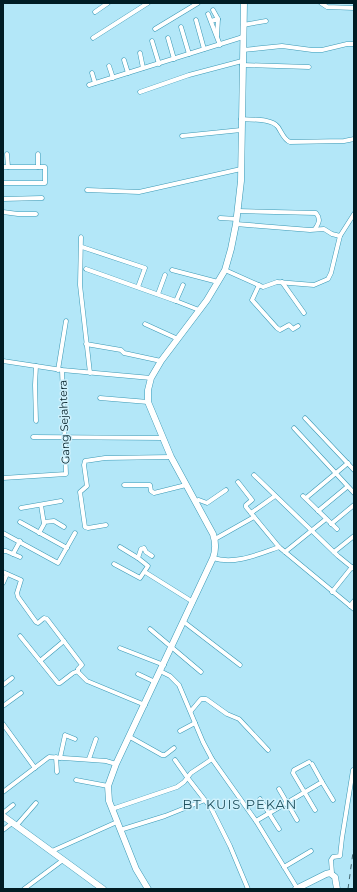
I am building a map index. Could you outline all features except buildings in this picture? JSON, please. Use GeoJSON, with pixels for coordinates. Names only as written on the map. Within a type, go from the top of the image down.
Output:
{"type":"FeatureCollection","features":[{"type":"Feature","properties":{"kind":"street"},"geometry":{"type":"LineString","coordinates":[[95,12],[108,3]]}},
{"type":"Feature","properties":{"kind":"street"},"geometry":{"type":"LineString","coordinates":[[93,38],[148,3]]}},
{"type":"Feature","properties":{"kind":"street"},"geometry":{"type":"LineString","coordinates":[[154,29],[198,3]]}},
{"type":"Feature","properties":{"kind":"street"},"geometry":{"type":"LineString","coordinates":[[148,889],[136,869],[120,830],[109,801],[108,786],[116,764],[172,649],[213,558],[215,551],[215,539],[171,457],[148,402],[148,390],[151,378],[161,361],[214,289],[225,270],[231,248],[238,211],[241,169],[244,3]]}},
{"type":"Feature","properties":{"kind":"street"},"geometry":{"type":"LineString","coordinates":[[321,3],[327,7],[354,8]]}},
{"type":"Feature","properties":{"kind":"street"},"geometry":{"type":"LineString","coordinates":[[214,10],[218,19],[217,36]]}},
{"type":"Feature","properties":{"kind":"street"},"geometry":{"type":"LineString","coordinates":[[208,14],[220,45]]}},
{"type":"Feature","properties":{"kind":"street"},"geometry":{"type":"LineString","coordinates":[[211,21],[218,19]]}},
{"type":"Feature","properties":{"kind":"street"},"geometry":{"type":"LineString","coordinates":[[196,20],[204,49]]}},
{"type":"Feature","properties":{"kind":"street"},"geometry":{"type":"LineString","coordinates":[[243,25],[266,21]]}},
{"type":"Feature","properties":{"kind":"street"},"geometry":{"type":"LineString","coordinates":[[181,27],[189,54]]}},
{"type":"Feature","properties":{"kind":"street"},"geometry":{"type":"LineString","coordinates":[[89,85],[243,37]]}},
{"type":"Feature","properties":{"kind":"street"},"geometry":{"type":"LineString","coordinates":[[168,38],[174,59]]}},
{"type":"Feature","properties":{"kind":"street"},"geometry":{"type":"LineString","coordinates":[[152,42],[159,64]]}},
{"type":"Feature","properties":{"kind":"street"},"geometry":{"type":"LineString","coordinates":[[242,50],[282,46],[322,50],[347,44],[354,44]]}},
{"type":"Feature","properties":{"kind":"street"},"geometry":{"type":"LineString","coordinates":[[140,53],[143,68]]}},
{"type":"Feature","properties":{"kind":"street"},"geometry":{"type":"LineString","coordinates":[[124,60],[128,73]]}},
{"type":"Feature","properties":{"kind":"street"},"geometry":{"type":"LineString","coordinates":[[140,92],[189,75],[242,63],[309,67]]}},
{"type":"Feature","properties":{"kind":"street"},"geometry":{"type":"LineString","coordinates":[[109,66],[113,78]]}},
{"type":"Feature","properties":{"kind":"street"},"geometry":{"type":"LineString","coordinates":[[92,73],[95,83]]}},
{"type":"Feature","properties":{"kind":"street"},"geometry":{"type":"LineString","coordinates":[[241,120],[261,120],[272,123],[278,128],[287,141],[290,142],[344,141],[354,139]]}},
{"type":"Feature","properties":{"kind":"street"},"geometry":{"type":"LineString","coordinates":[[182,136],[241,130]]}},
{"type":"Feature","properties":{"kind":"street"},"geometry":{"type":"LineString","coordinates":[[7,154],[8,167]]}},
{"type":"Feature","properties":{"kind":"street"},"geometry":{"type":"LineString","coordinates":[[38,154],[38,167]]}},
{"type":"Feature","properties":{"kind":"street"},"geometry":{"type":"LineString","coordinates":[[3,167],[45,167],[45,182],[3,183]]}},
{"type":"Feature","properties":{"kind":"street"},"geometry":{"type":"LineString","coordinates":[[88,190],[139,192],[241,169]]}},
{"type":"Feature","properties":{"kind":"street"},"geometry":{"type":"LineString","coordinates":[[3,199],[42,198]]}},
{"type":"Feature","properties":{"kind":"street"},"geometry":{"type":"LineString","coordinates":[[238,211],[316,213],[320,221],[315,229]]}},
{"type":"Feature","properties":{"kind":"street"},"geometry":{"type":"LineString","coordinates":[[3,212],[36,214]]}},
{"type":"Feature","properties":{"kind":"street"},"geometry":{"type":"LineString","coordinates":[[225,270],[265,288],[273,283],[282,282],[314,285],[325,281],[331,273],[340,236],[354,214]]}},
{"type":"Feature","properties":{"kind":"street"},"geometry":{"type":"LineString","coordinates":[[220,218],[236,221],[324,229],[332,234],[340,236]]}},
{"type":"Feature","properties":{"kind":"street"},"geometry":{"type":"LineString","coordinates":[[81,237],[82,247],[80,285],[90,373]]}},
{"type":"Feature","properties":{"kind":"street"},"geometry":{"type":"LineString","coordinates":[[82,247],[145,268],[138,287]]}},
{"type":"Feature","properties":{"kind":"street"},"geometry":{"type":"LineString","coordinates":[[86,269],[199,310]]}},
{"type":"Feature","properties":{"kind":"street"},"geometry":{"type":"LineString","coordinates":[[172,270],[218,282]]}},
{"type":"Feature","properties":{"kind":"street"},"geometry":{"type":"LineString","coordinates":[[158,294],[164,275]]}},
{"type":"Feature","properties":{"kind":"street"},"geometry":{"type":"LineString","coordinates":[[282,282],[304,313]]}},
{"type":"Feature","properties":{"kind":"street"},"geometry":{"type":"LineString","coordinates":[[176,301],[183,285]]}},
{"type":"Feature","properties":{"kind":"street"},"geometry":{"type":"LineString","coordinates":[[259,285],[252,300],[276,328],[280,330],[289,325],[293,329],[298,326]]}},
{"type":"Feature","properties":{"kind":"street","name":"Gang Sejahtera"},"geometry":{"type":"LineString","coordinates":[[3,478],[66,474],[60,370],[66,321]]}},
{"type":"Feature","properties":{"kind":"street"},"geometry":{"type":"LineString","coordinates":[[145,324],[178,339]]}},
{"type":"Feature","properties":{"kind":"street"},"geometry":{"type":"LineString","coordinates":[[86,344],[120,350],[161,361]]}},
{"type":"Feature","properties":{"kind":"street"},"geometry":{"type":"LineString","coordinates":[[3,361],[60,370],[151,378]]}},
{"type":"Feature","properties":{"kind":"street"},"geometry":{"type":"LineString","coordinates":[[36,366],[36,421]]}},
{"type":"Feature","properties":{"kind":"street"},"geometry":{"type":"LineString","coordinates":[[100,398],[148,402]]}},
{"type":"Feature","properties":{"kind":"street"},"geometry":{"type":"LineString","coordinates":[[305,418],[354,470]]}},
{"type":"Feature","properties":{"kind":"street"},"geometry":{"type":"LineString","coordinates":[[294,428],[354,494]]}},
{"type":"Feature","properties":{"kind":"street"},"geometry":{"type":"LineString","coordinates":[[33,437],[163,438]]}},
{"type":"Feature","properties":{"kind":"street"},"geometry":{"type":"LineString","coordinates":[[106,525],[85,527],[80,492],[87,486],[84,465],[85,461],[104,458],[171,457]]}},
{"type":"Feature","properties":{"kind":"street"},"geometry":{"type":"LineString","coordinates":[[337,529],[304,497],[348,464]]}},
{"type":"Feature","properties":{"kind":"street"},"geometry":{"type":"LineString","coordinates":[[254,475],[334,552],[353,568],[332,592]]}},
{"type":"Feature","properties":{"kind":"street"},"geometry":{"type":"LineString","coordinates":[[238,482],[252,500],[246,506],[279,547],[352,607],[354,601]]}},
{"type":"Feature","properties":{"kind":"street"},"geometry":{"type":"LineString","coordinates":[[124,485],[150,485],[151,491],[154,493],[186,485]]}},
{"type":"Feature","properties":{"kind":"street"},"geometry":{"type":"LineString","coordinates":[[318,511],[347,486]]}},
{"type":"Feature","properties":{"kind":"street"},"geometry":{"type":"LineString","coordinates":[[195,501],[199,500],[207,502],[226,490]]}},
{"type":"Feature","properties":{"kind":"street"},"geometry":{"type":"LineString","coordinates":[[215,539],[252,515],[275,496]]}},
{"type":"Feature","properties":{"kind":"street"},"geometry":{"type":"LineString","coordinates":[[21,508],[61,501]]}},
{"type":"Feature","properties":{"kind":"street"},"geometry":{"type":"LineString","coordinates":[[39,533],[44,522],[41,505]]}},
{"type":"Feature","properties":{"kind":"street"},"geometry":{"type":"LineString","coordinates":[[331,524],[354,505]]}},
{"type":"Feature","properties":{"kind":"street"},"geometry":{"type":"LineString","coordinates":[[286,552],[326,519]]}},
{"type":"Feature","properties":{"kind":"street"},"geometry":{"type":"LineString","coordinates":[[44,522],[54,520],[64,527]]}},
{"type":"Feature","properties":{"kind":"street"},"geometry":{"type":"LineString","coordinates":[[20,522],[66,548]]}},
{"type":"Feature","properties":{"kind":"street"},"geometry":{"type":"LineString","coordinates":[[3,533],[58,563],[74,533]]}},
{"type":"Feature","properties":{"kind":"street"},"geometry":{"type":"LineString","coordinates":[[334,552],[354,536]]}},
{"type":"Feature","properties":{"kind":"street"},"geometry":{"type":"LineString","coordinates":[[13,554],[20,541]]}},
{"type":"Feature","properties":{"kind":"street"},"geometry":{"type":"LineString","coordinates":[[114,564],[140,578],[148,566],[120,547]]}},
{"type":"Feature","properties":{"kind":"street"},"geometry":{"type":"LineString","coordinates":[[213,558],[227,561],[254,555],[279,547]]}},
{"type":"Feature","properties":{"kind":"street"},"geometry":{"type":"LineString","coordinates":[[138,558],[141,549],[143,548],[152,556]]}},
{"type":"Feature","properties":{"kind":"street"},"geometry":{"type":"LineString","coordinates":[[3,551],[20,557]]}},
{"type":"Feature","properties":{"kind":"street"},"geometry":{"type":"LineString","coordinates":[[145,572],[193,602]]}},
{"type":"Feature","properties":{"kind":"street"},"geometry":{"type":"LineString","coordinates":[[3,583],[5,573],[21,580],[17,595],[34,621],[38,623],[44,618],[47,619],[82,665],[78,671],[58,683],[20,636]]}},
{"type":"Feature","properties":{"kind":"street"},"geometry":{"type":"LineString","coordinates":[[184,622],[240,665]]}},
{"type":"Feature","properties":{"kind":"street"},"geometry":{"type":"LineString","coordinates":[[150,629],[201,672]]}},
{"type":"Feature","properties":{"kind":"street"},"geometry":{"type":"LineString","coordinates":[[40,661],[64,641]]}},
{"type":"Feature","properties":{"kind":"street"},"geometry":{"type":"LineString","coordinates":[[120,648],[164,665]]}},
{"type":"Feature","properties":{"kind":"street"},"geometry":{"type":"LineString","coordinates":[[78,671],[87,681],[145,705]]}},
{"type":"Feature","properties":{"kind":"street"},"geometry":{"type":"LineString","coordinates":[[160,671],[176,681],[181,689],[212,759],[256,821],[296,889],[326,874],[332,873]]}},
{"type":"Feature","properties":{"kind":"street"},"geometry":{"type":"LineString","coordinates":[[138,674],[155,682]]}},
{"type":"Feature","properties":{"kind":"street"},"geometry":{"type":"LineString","coordinates":[[3,685],[12,678]]}},
{"type":"Feature","properties":{"kind":"street"},"geometry":{"type":"LineString","coordinates":[[3,706],[20,693]]}},
{"type":"Feature","properties":{"kind":"street"},"geometry":{"type":"LineString","coordinates":[[191,712],[200,699],[206,699],[227,714],[239,719],[268,750]]}},
{"type":"Feature","properties":{"kind":"street"},"geometry":{"type":"LineString","coordinates":[[180,731],[195,723]]}},
{"type":"Feature","properties":{"kind":"street"},"geometry":{"type":"LineString","coordinates":[[3,724],[35,768]]}},
{"type":"Feature","properties":{"kind":"street"},"geometry":{"type":"LineString","coordinates":[[57,772],[58,757],[65,735],[75,739]]}},
{"type":"Feature","properties":{"kind":"street"},"geometry":{"type":"LineString","coordinates":[[130,737],[162,755],[165,755],[174,748]]}},
{"type":"Feature","properties":{"kind":"street"},"geometry":{"type":"LineString","coordinates":[[89,760],[96,739]]}},
{"type":"Feature","properties":{"kind":"street"},"geometry":{"type":"LineString","coordinates":[[3,792],[48,758],[58,757],[106,761],[116,764]]}},
{"type":"Feature","properties":{"kind":"street"},"geometry":{"type":"LineString","coordinates":[[112,809],[177,787],[184,782],[191,773],[212,759]]}},
{"type":"Feature","properties":{"kind":"street"},"geometry":{"type":"LineString","coordinates":[[175,760],[215,814],[248,889]]}},
{"type":"Feature","properties":{"kind":"street"},"geometry":{"type":"LineString","coordinates":[[315,810],[294,774],[294,772],[310,763],[333,800]]}},
{"type":"Feature","properties":{"kind":"street"},"geometry":{"type":"LineString","coordinates":[[337,889],[335,877],[332,873],[331,860],[340,856],[353,770]]}},
{"type":"Feature","properties":{"kind":"street"},"geometry":{"type":"LineString","coordinates":[[76,780],[108,786]]}},
{"type":"Feature","properties":{"kind":"street"},"geometry":{"type":"LineString","coordinates":[[256,821],[322,782]]}},
{"type":"Feature","properties":{"kind":"street"},"geometry":{"type":"LineString","coordinates":[[279,789],[297,820]]}},
{"type":"Feature","properties":{"kind":"street"},"geometry":{"type":"LineString","coordinates":[[260,799],[279,830]]}},
{"type":"Feature","properties":{"kind":"street"},"geometry":{"type":"LineString","coordinates":[[120,830],[165,816],[205,800]]}},
{"type":"Feature","properties":{"kind":"street"},"geometry":{"type":"LineString","coordinates":[[3,830],[14,824],[36,802]]}},
{"type":"Feature","properties":{"kind":"street"},"geometry":{"type":"LineString","coordinates":[[13,805],[3,815],[103,889]]}},
{"type":"Feature","properties":{"kind":"street"},"geometry":{"type":"LineString","coordinates":[[52,851],[117,822]]}},
{"type":"Feature","properties":{"kind":"street"},"geometry":{"type":"LineString","coordinates":[[284,867],[311,851]]}},
{"type":"Feature","properties":{"kind":"street"},"geometry":{"type":"LineString","coordinates":[[24,889],[63,860]]}},
{"type":"Feature","properties":{"kind":"railway"},"geometry":{"type":"LineString","coordinates":[[348,889],[354,845]]}},
{"type":"Feature","properties":{"kind":"district","name":"BT KUIS PEKAN"},"geometry":{"type":"Point","coordinates":[240,804]}}]}
